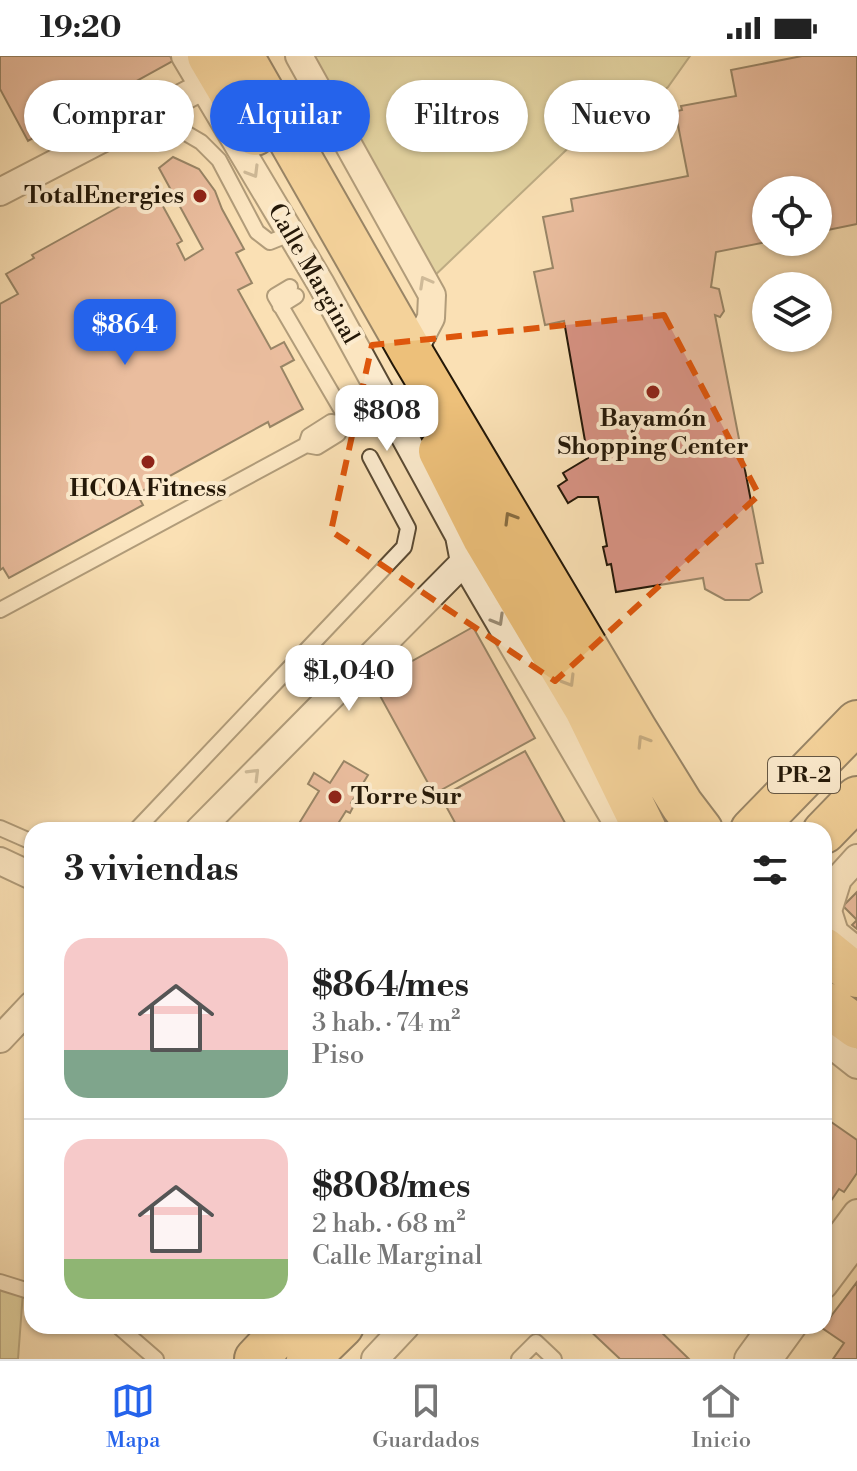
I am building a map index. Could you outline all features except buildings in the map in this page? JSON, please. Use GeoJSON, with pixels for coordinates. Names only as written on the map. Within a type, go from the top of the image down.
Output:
{"type":"FeatureCollection","features":[{"type":"Feature","properties":{"kind":"main road"},"geometry":{"type":"LineString","coordinates":[[242,56],[412,354],[673,791],[695,822]]}},
{"type":"Feature","properties":{"kind":"main road"},"geometry":{"type":"LineString","coordinates":[[206,72],[394,361],[484,538],[586,709],[641,822]]}},
{"type":"Feature","properties":{"kind":"main road","name":"PR-2"},"geometry":{"type":"LineString","coordinates":[[763,818],[857,722]]}},
{"type":"Feature","properties":{"kind":"main road"},"geometry":{"type":"LineString","coordinates":[[673,791],[705,808],[763,818]]}},
{"type":"Feature","properties":{"kind":"main road","name":"PR-2"},"geometry":{"type":"LineString","coordinates":[[832,824],[857,798]]}},
{"type":"Feature","properties":{"kind":"main road"},"geometry":{"type":"LineString","coordinates":[[832,956],[857,976]]}},
{"type":"Feature","properties":{"kind":"main road"},"geometry":{"type":"LineString","coordinates":[[832,1009],[857,1027]]}},
{"type":"Feature","properties":{"kind":"main road"},"geometry":{"type":"LineString","coordinates":[[256,1359],[279,1334]]}},
{"type":"Feature","properties":{"kind":"main road"},"geometry":{"type":"LineString","coordinates":[[308,1359],[334,1334]]}},
{"type":"Feature","properties":{"kind":"main road"},"geometry":{"type":"LineString","coordinates":[[349,1359],[365,1334]]}},
{"type":"Feature","properties":{"kind":"street","name":"Calle Marginal"},"geometry":{"type":"LineString","coordinates":[[185,56],[206,72],[311,277],[385,400],[459,536],[464,562],[616,822]]}},
{"type":"Feature","properties":{"kind":"street"},"geometry":{"type":"LineString","coordinates":[[299,56],[432,295],[431,318],[412,354]]}},
{"type":"Feature","properties":{"kind":"street"},"geometry":{"type":"LineString","coordinates":[[0,192],[77,152]]}},
{"type":"Feature","properties":{"kind":"street"},"geometry":{"type":"LineString","coordinates":[[207,822],[464,562]]}},
{"type":"Feature","properties":{"kind":"street"},"geometry":{"type":"LineString","coordinates":[[832,898],[838,879],[857,858]]}},
{"type":"Feature","properties":{"kind":"street"},"geometry":{"type":"LineString","coordinates":[[0,861],[24,872]]}},
{"type":"Feature","properties":{"kind":"street"},"geometry":{"type":"LineString","coordinates":[[832,924],[835,933],[857,951]]}},
{"type":"Feature","properties":{"kind":"street"},"geometry":{"type":"LineString","coordinates":[[0,1039],[24,1014]]}},
{"type":"Feature","properties":{"kind":"street"},"geometry":{"type":"LineString","coordinates":[[832,1045],[857,1065]]}},
{"type":"Feature","properties":{"kind":"street"},"geometry":{"type":"LineString","coordinates":[[832,1246],[857,1213]]}},
{"type":"Feature","properties":{"kind":"street"},"geometry":{"type":"LineString","coordinates":[[832,1274],[857,1241]]}},
{"type":"Feature","properties":{"kind":"street"},"geometry":{"type":"LineString","coordinates":[[375,1359],[398,1334]]}},
{"type":"Feature","properties":{"kind":"street"},"geometry":{"type":"LineString","coordinates":[[748,1359],[766,1334]]}},
{"type":"Feature","properties":{"kind":"street"},"geometry":{"type":"LineString","coordinates":[[769,1359],[787,1334]]}},
{"type":"Feature","properties":{"kind":"lane"},"geometry":{"type":"LineString","coordinates":[[194,138],[219,160],[257,232],[270,242],[290,234]]}},
{"type":"Feature","properties":{"kind":"lane"},"geometry":{"type":"LineString","coordinates":[[291,287],[277,301],[345,422]]}},
{"type":"Feature","properties":{"kind":"lane"},"geometry":{"type":"LineString","coordinates":[[0,610],[306,445],[309,436],[331,422],[345,422],[385,400]]}},
{"type":"Feature","properties":{"kind":"lane"},"geometry":{"type":"LineString","coordinates":[[144,822],[404,547],[408,528],[370,457]]}},
{"type":"Feature","properties":{"kind":"lane"},"geometry":{"type":"LineString","coordinates":[[0,828],[24,838]]}},
{"type":"Feature","properties":{"kind":"lane"},"geometry":{"type":"LineString","coordinates":[[0,1282],[24,1290]]}},
{"type":"Feature","properties":{"kind":"lane"},"geometry":{"type":"LineString","coordinates":[[127,1334],[156,1359]]}},
{"type":"Feature","properties":{"kind":"lane"},"geometry":{"type":"LineString","coordinates":[[519,1359],[536,1342],[554,1359]]}},
{"type":"Feature","properties":{"kind":"highlighted area"},"geometry":{"type":"Polygon","coordinates":[[[664,315],[759,495],[555,681],[331,531],[372,345],[664,315]]]}},
{"type":"Feature","properties":{"kind":"shaded area"},"geometry":{"type":"Polygon","coordinates":[[[310,56],[690,56],[673,80],[544,80],[544,152],[564,152],[430,280],[361,152],[370,152],[370,80],[323,80],[310,56]]]}},
{"type":"Feature","properties":{"kind":"shaded area"},"geometry":{"type":"Polygon","coordinates":[[[0,1285],[23,1292],[18,1359],[0,1359],[0,1285]]]}},
{"type":"Feature","properties":{"kind":"place","name":"TotalEnergies"},"geometry":{"type":"Point","coordinates":[200,196]}},
{"type":"Feature","properties":{"kind":"place","name":"Bayamón Shopping Center"},"geometry":{"type":"Point","coordinates":[653,392]}},
{"type":"Feature","properties":{"kind":"place","name":"HCOA Fitness"},"geometry":{"type":"Point","coordinates":[148,462]}},
{"type":"Feature","properties":{"kind":"place","name":"Torre Sur"},"geometry":{"type":"Point","coordinates":[335,797]}}]}
